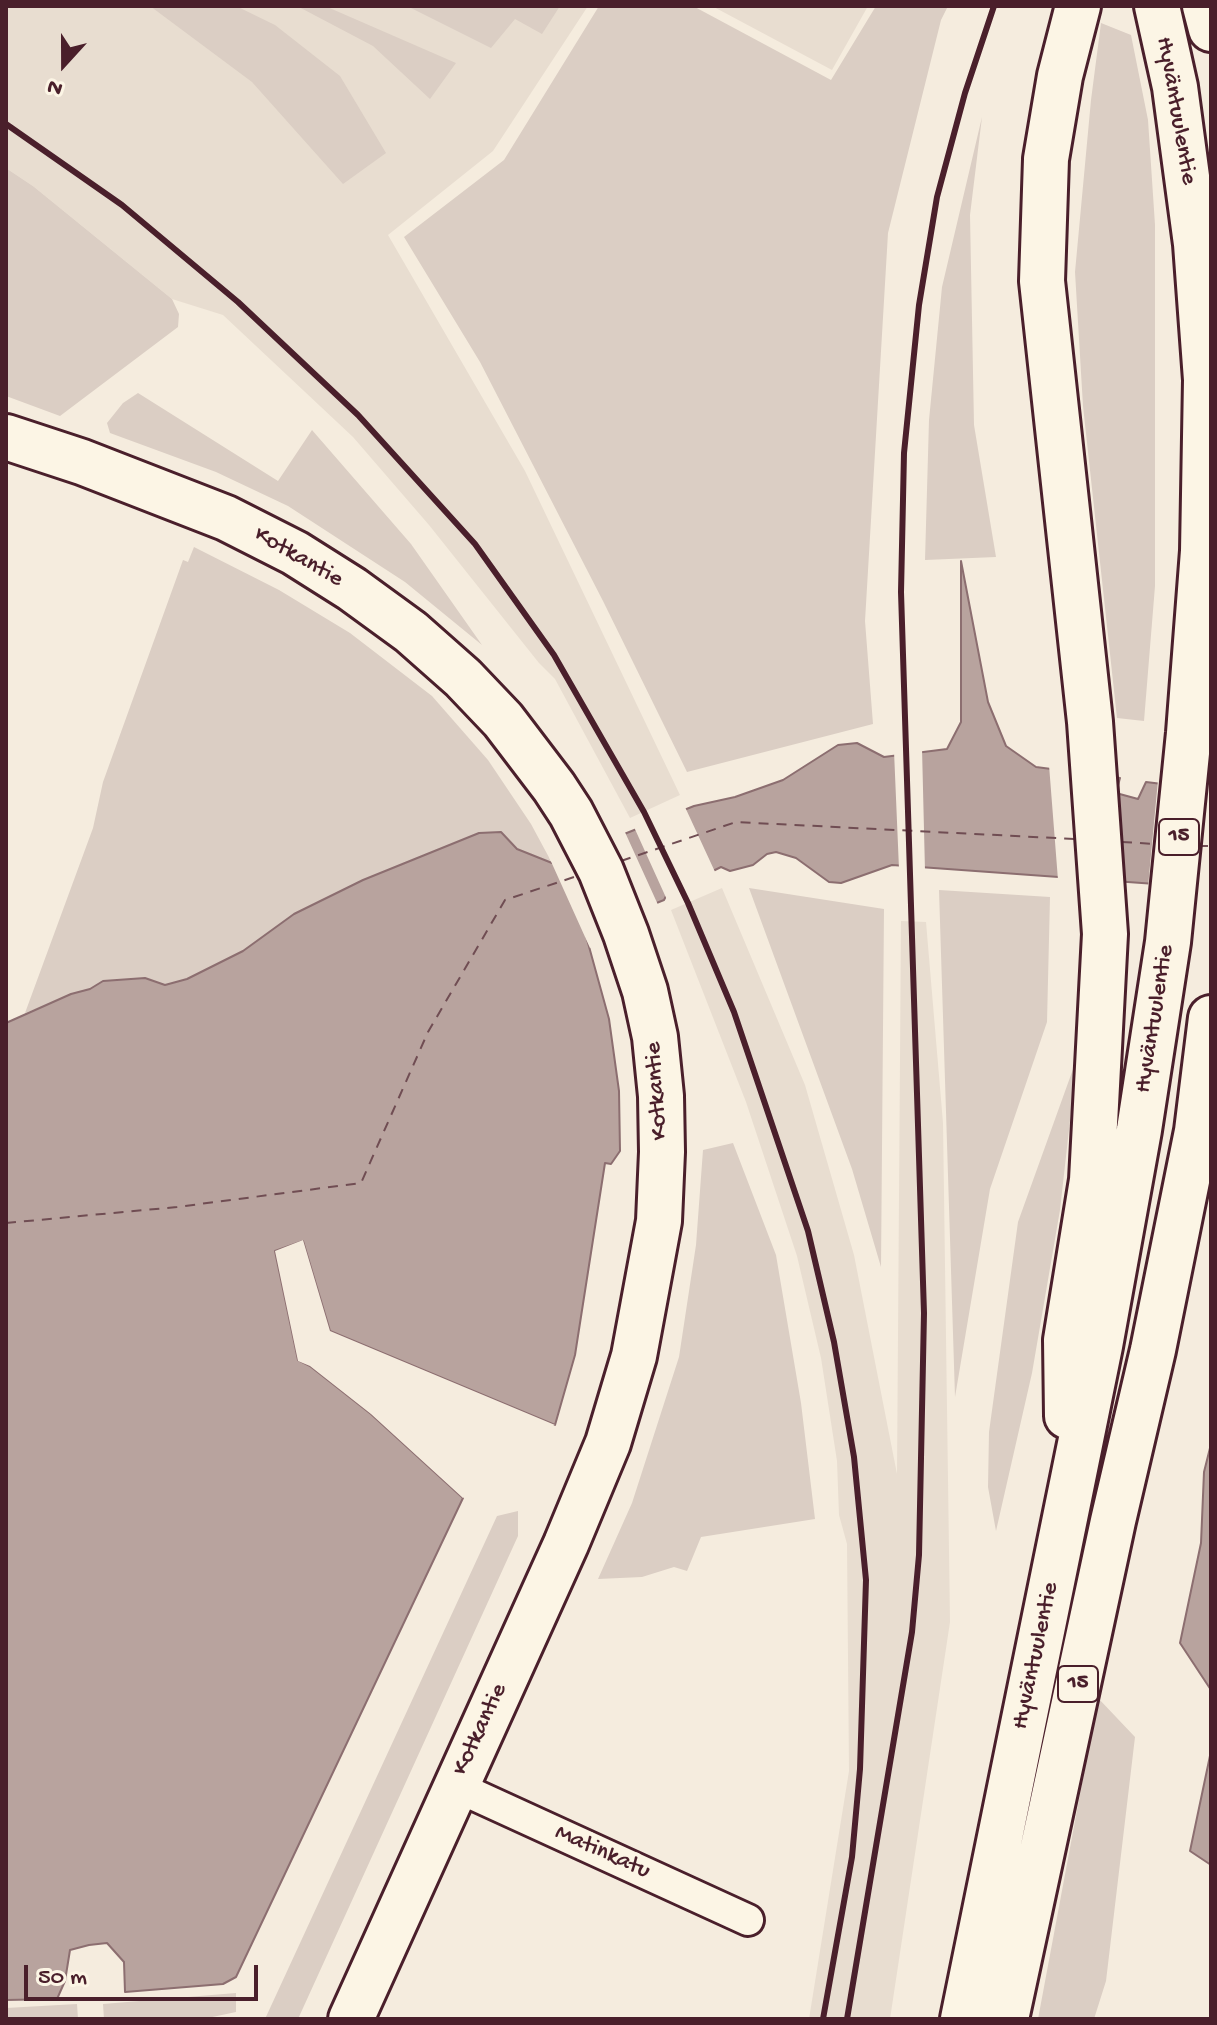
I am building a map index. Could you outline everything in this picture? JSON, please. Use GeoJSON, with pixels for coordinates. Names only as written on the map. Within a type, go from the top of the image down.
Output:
{"type":"FeatureCollection","features":[{"type":"Feature","properties":{"kind":"main road"},"geometry":{"type":"LineString","coordinates":[[1067,1511],[1066,1340],[1092,1180],[1105,934],[1090,722],[1042,281],[1046,159],[1060,76],[1078,6]]}},
{"type":"Feature","properties":{"kind":"main road","name":"Hyväntuulentie"},"geometry":{"type":"LineString","coordinates":[[963,2019],[1067,1511],[1136,1146],[1168,942],[1189,733],[1203,551],[1206,380],[1196,244],[1175,87],[1157,6]]}},
{"type":"Feature","properties":{"kind":"main road","name":"Hyväntuulentie"},"geometry":{"type":"LineString","coordinates":[[1205,6],[1211,29]]}},
{"type":"Feature","properties":{"kind":"main road","name":"Kotkantie"},"geometry":{"type":"LineString","coordinates":[[6,437],[82,462],[226,518],[295,553],[411,632],[463,678],[535,758],[571,813],[601,871],[645,991],[655,1037],[661,1096],[662,1152],[659,1221],[634,1356],[608,1443],[566,1544],[351,2019]]}},
{"type":"Feature","properties":{"kind":"main road","name":"Hyväntuulentie"},"geometry":{"type":"LineString","coordinates":[[1006,2019],[1153,1350],[1197,1131],[1211,1018]]}},
{"type":"Feature","properties":{"kind":"street","name":"Matinkatu"},"geometry":{"type":"LineString","coordinates":[[455,1786],[748,1920]]}},
{"type":"Feature","properties":{"kind":"shaded area"},"geometry":{"type":"Polygon","coordinates":[[[6,6],[588,6],[493,151],[388,235],[525,471],[680,795],[630,818],[555,679],[353,437],[223,315],[172,299],[33,186],[6,168],[6,6]]]}},
{"type":"Feature","properties":{"kind":"shaded area"},"geometry":{"type":"Polygon","coordinates":[[[150,6],[236,6],[275,25],[340,76],[386,153],[343,184],[252,82],[150,6]]]}},
{"type":"Feature","properties":{"kind":"shaded area"},"geometry":{"type":"Polygon","coordinates":[[[297,6],[325,6],[456,63],[430,99],[373,46],[297,6]]]}},
{"type":"Feature","properties":{"kind":"shaded area"},"geometry":{"type":"Polygon","coordinates":[[[407,6],[560,6],[542,34],[515,19],[491,48],[407,6]]]}},
{"type":"Feature","properties":{"kind":"shaded area"},"geometry":{"type":"Polygon","coordinates":[[[599,6],[693,6],[831,80],[876,6],[948,6],[941,20],[888,233],[865,621],[873,724],[687,772],[480,362],[404,237],[504,160],[599,6]]]}},
{"type":"Feature","properties":{"kind":"shaded area"},"geometry":{"type":"Polygon","coordinates":[[[712,6],[868,6],[832,70],[712,6]]]}},
{"type":"Feature","properties":{"kind":"shaded area"},"geometry":{"type":"Polygon","coordinates":[[[1101,23],[1131,35],[1148,120],[1155,225],[1155,586],[1144,721],[1117,718],[1083,406],[1075,272],[1101,23]]]}},
{"type":"Feature","properties":{"kind":"shaded area"},"geometry":{"type":"Polygon","coordinates":[[[982,117],[970,215],[974,425],[996,557],[925,560],[929,420],[942,287],[982,117]]]}},
{"type":"Feature","properties":{"kind":"shaded area"},"geometry":{"type":"Polygon","coordinates":[[[6,168],[33,186],[172,299],[179,314],[178,327],[60,416],[6,396],[6,168]]]}},
{"type":"Feature","properties":{"kind":"shaded area"},"geometry":{"type":"Polygon","coordinates":[[[138,393],[278,481],[312,430],[411,544],[482,645],[405,582],[288,506],[216,472],[110,433],[107,423],[123,403],[138,393]]]}},
{"type":"Feature","properties":{"kind":"shaded area"},"geometry":{"type":"Polygon","coordinates":[[[194,547],[279,590],[350,633],[432,696],[488,760],[531,824],[552,863],[517,849],[501,832],[479,833],[363,880],[294,914],[243,951],[187,979],[165,985],[145,978],[103,981],[90,989],[25,1013],[93,828],[103,782],[183,560],[188,562],[194,547]]]}},
{"type":"Feature","properties":{"kind":"shaded area"},"geometry":{"type":"Polygon","coordinates":[[[961,561],[988,702],[1006,746],[1036,767],[1120,778],[1116,793],[1138,799],[1146,782],[1211,790],[1211,888],[892,865],[841,883],[829,882],[796,858],[776,852],[767,854],[753,865],[730,871],[721,867],[667,894],[664,900],[585,932],[609,1019],[619,1091],[620,1151],[611,1164],[605,1163],[575,1355],[555,1425],[330,1331],[303,1241],[275,1251],[298,1360],[371,1414],[463,1498],[236,1977],[223,1984],[125,1992],[124,1962],[107,1943],[70,1950],[65,1981],[57,1999],[6,2000],[6,1023],[103,981],[145,978],[165,985],[187,979],[243,951],[294,914],[363,880],[479,833],[501,832],[517,849],[552,863],[694,806],[735,797],[783,780],[838,745],[857,743],[884,757],[947,749],[961,722],[961,561]]]}},
{"type":"Feature","properties":{"kind":"shaded area"},"geometry":{"type":"Polygon","coordinates":[[[722,888],[805,1085],[854,1255],[897,1474],[901,921],[926,922],[943,1123],[950,1622],[890,2019],[809,2019],[849,1771],[847,1544],[839,1515],[837,1461],[821,1358],[797,1256],[746,1102],[671,910],[722,888]]]}},
{"type":"Feature","properties":{"kind":"shaded area"},"geometry":{"type":"Polygon","coordinates":[[[749,888],[884,909],[881,1267],[852,1169],[749,888]]]}},
{"type":"Feature","properties":{"kind":"shaded area"},"geometry":{"type":"Polygon","coordinates":[[[939,890],[1050,897],[1047,1022],[990,1189],[955,1397],[939,890]]]}},
{"type":"Feature","properties":{"kind":"shaded area"},"geometry":{"type":"Polygon","coordinates":[[[1077,1058],[1060,1210],[1032,1373],[996,1531],[988,1487],[989,1432],[1018,1222],[1077,1058]]]}},
{"type":"Feature","properties":{"kind":"shaded area"},"geometry":{"type":"Polygon","coordinates":[[[733,1143],[776,1255],[801,1403],[815,1519],[701,1537],[687,1571],[674,1567],[642,1577],[598,1579],[632,1503],[679,1357],[696,1245],[703,1150],[733,1143]]]}},
{"type":"Feature","properties":{"kind":"shaded area"},"geometry":{"type":"Polygon","coordinates":[[[1211,1444],[1211,1690],[1180,1643],[1201,1543],[1204,1472],[1211,1444]]]}},
{"type":"Feature","properties":{"kind":"shaded area"},"geometry":{"type":"Polygon","coordinates":[[[518,1511],[518,1536],[298,2019],[265,2019],[497,1516],[518,1511]]]}},
{"type":"Feature","properties":{"kind":"shaded area"},"geometry":{"type":"Polygon","coordinates":[[[1098,1698],[1135,1737],[1106,1981],[1094,2019],[1038,2019],[1098,1698]]]}},
{"type":"Feature","properties":{"kind":"shaded area"},"geometry":{"type":"Polygon","coordinates":[[[1211,1751],[1211,1865],[1190,1851],[1211,1751]]]}},
{"type":"Feature","properties":{"kind":"shaded area"},"geometry":{"type":"Polygon","coordinates":[[[236,1993],[236,2012],[203,2019],[104,2019],[103,2004],[236,1993]]]}},
{"type":"Feature","properties":{"kind":"shaded area"},"geometry":{"type":"Polygon","coordinates":[[[77,2004],[78,2019],[6,2019],[6,2008],[77,2004]]]}},
{"type":"Feature","properties":{"kind":"pier"},"geometry":{"type":"Polygon","coordinates":[[[922,748],[925,871],[899,869],[894,751],[922,748]]]}},
{"type":"Feature","properties":{"kind":"pier"},"geometry":{"type":"Polygon","coordinates":[[[1049,765],[1110,773],[1118,885],[1058,880],[1049,765]]]}},
{"type":"Feature","properties":{"kind":"pier"},"geometry":{"type":"Polygon","coordinates":[[[1158,780],[1211,786],[1211,892],[1148,887],[1158,780]]]}},
{"type":"Feature","properties":{"kind":"pier"},"geometry":{"type":"Polygon","coordinates":[[[685,807],[716,874],[670,897],[668,902],[634,827],[685,807]]]}},
{"type":"Feature","properties":{"kind":"pier"},"geometry":{"type":"Polygon","coordinates":[[[624,830],[659,907],[590,934],[594,946],[590,948],[549,857],[552,859],[624,830]]]}},
{"type":"Feature","properties":{"kind":"pier"},"geometry":{"type":"Polygon","coordinates":[[[303,1240],[330,1331],[555,1425],[551,1427],[328,1334],[301,1246],[279,1254],[301,1358],[312,1363],[374,1411],[466,1496],[463,1498],[371,1414],[310,1366],[298,1361],[275,1251],[303,1240]]]}},
{"type":"Feature","properties":{"kind":"ferry route"},"geometry":{"type":"LineString","coordinates":[[621,861],[736,822],[1075,839]]}},
{"type":"Feature","properties":{"kind":"ferry route"},"geometry":{"type":"LineString","coordinates":[[1122,842],[1155,844]]}},
{"type":"Feature","properties":{"kind":"ferry route"},"geometry":{"type":"LineString","coordinates":[[1198,846],[1211,846]]}},
{"type":"Feature","properties":{"kind":"ferry route"},"geometry":{"type":"LineString","coordinates":[[6,1223],[177,1207],[361,1183],[428,1032],[505,900],[580,875]]}},
{"type":"Feature","properties":{"kind":"railway"},"geometry":{"type":"LineString","coordinates":[[847,2019],[912,1632],[919,1555],[924,1313],[901,592],[904,453],[919,305],[937,197],[965,93],[994,6]]}},
{"type":"Feature","properties":{"kind":"railway"},"geometry":{"type":"LineString","coordinates":[[6,124],[122,205],[238,302],[358,415],[475,544],[554,655],[644,812],[688,903],[734,1012],[808,1231],[834,1342],[854,1457],[866,1580],[860,1769],[852,1857],[823,2019]]}}]}
